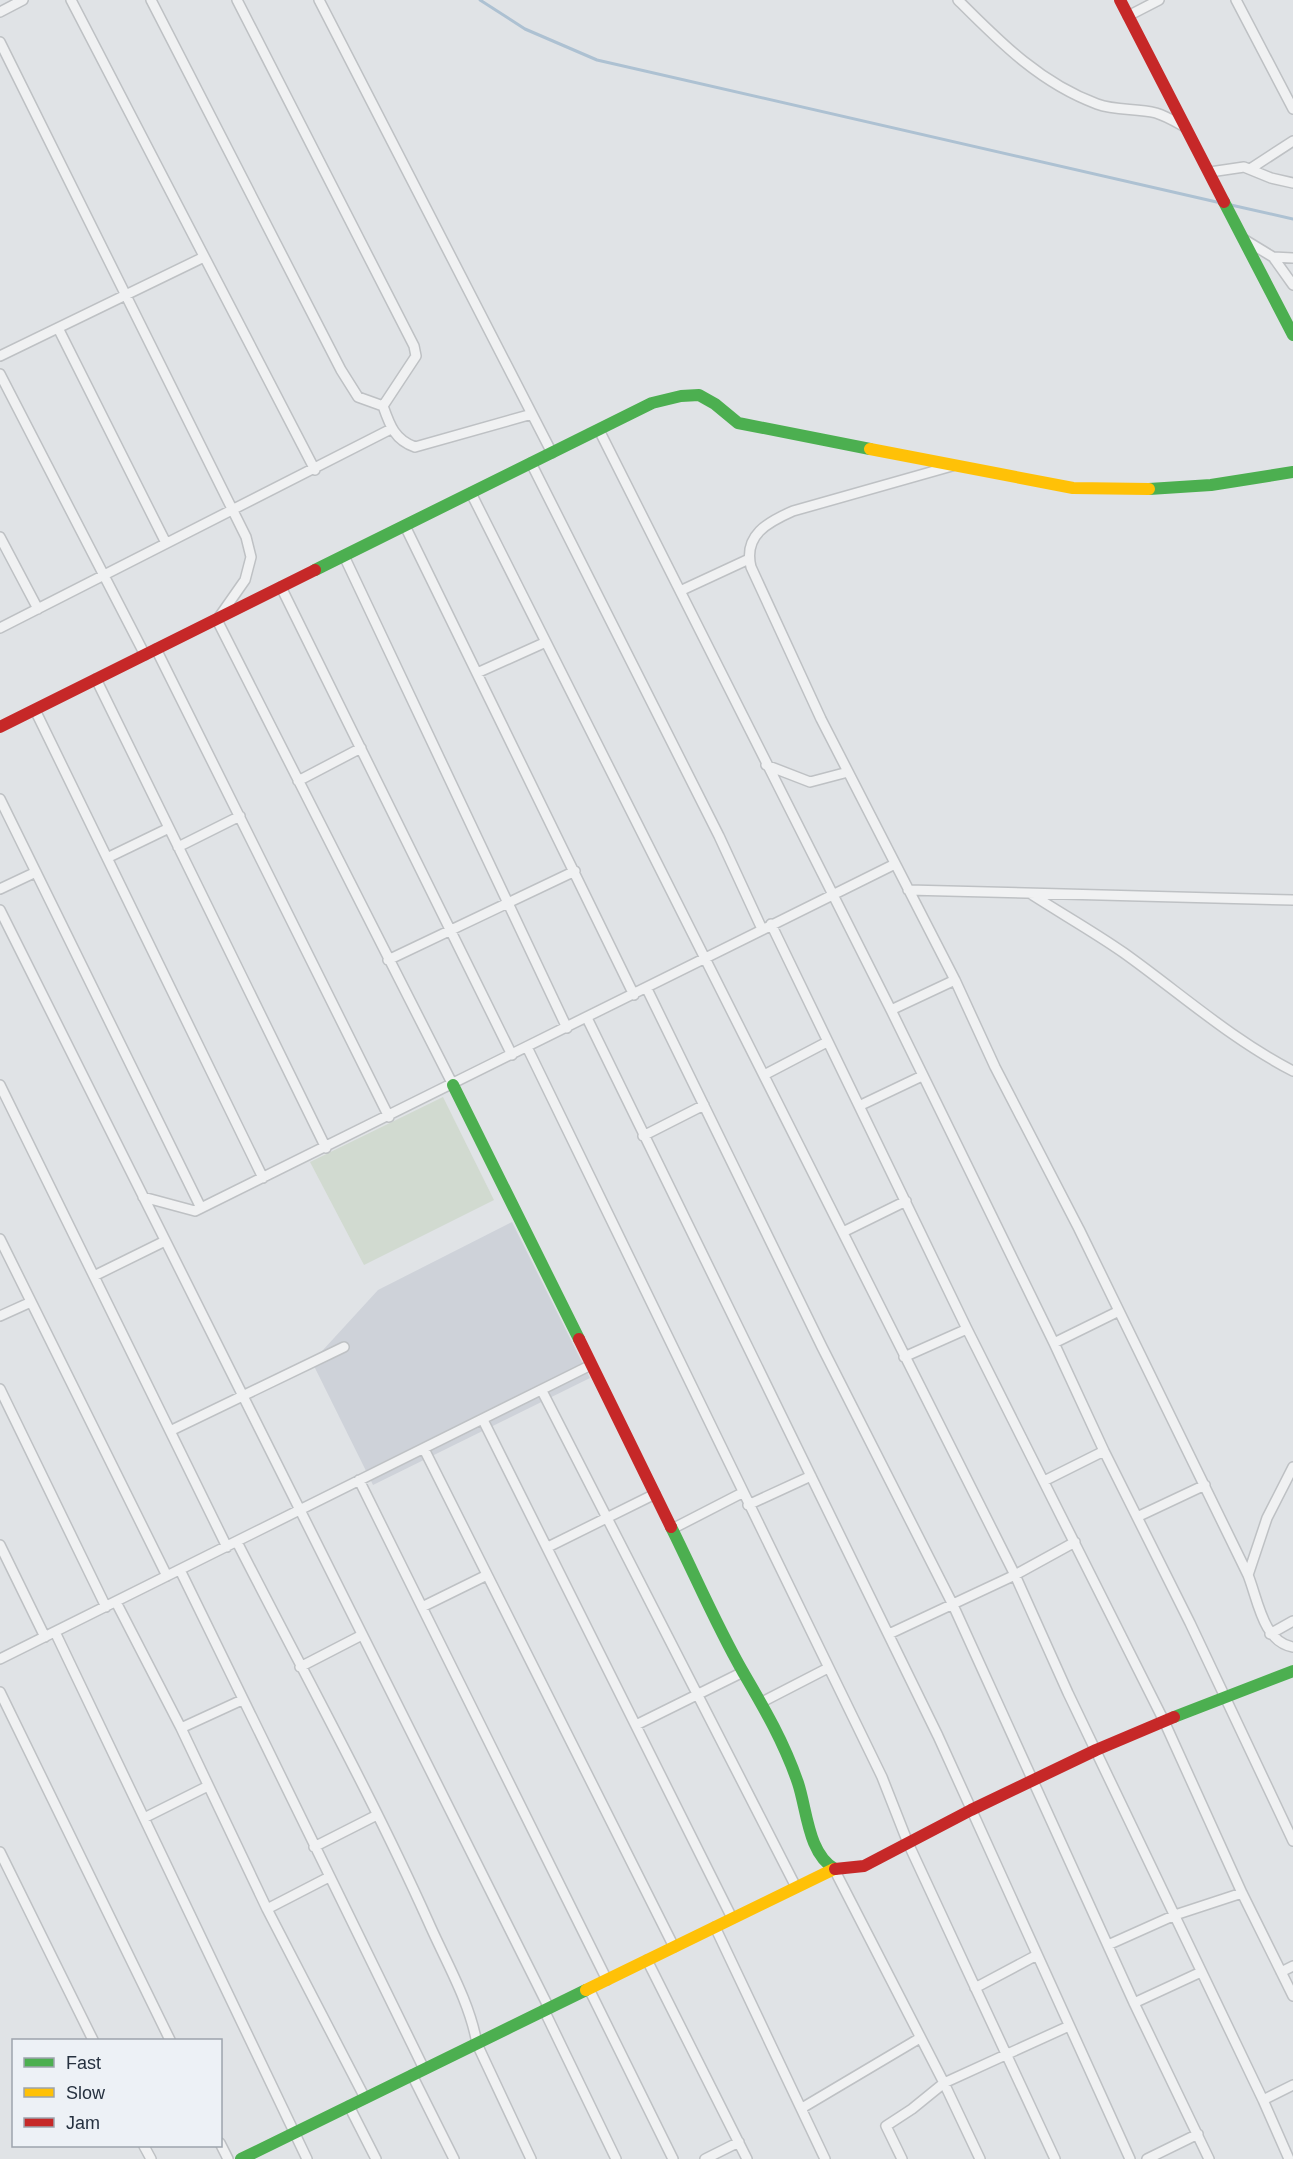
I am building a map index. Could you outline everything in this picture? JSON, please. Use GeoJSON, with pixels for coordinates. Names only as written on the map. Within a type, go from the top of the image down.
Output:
{"type":"FeatureCollection","features":[{"type":"Feature","properties":{"kind":"street"},"geometry":{"type":"LineString","coordinates":[[0,12],[23,0]]}},
{"type":"Feature","properties":{"kind":"street"},"geometry":{"type":"LineString","coordinates":[[71,0],[314,469]]}},
{"type":"Feature","properties":{"kind":"street"},"geometry":{"type":"LineString","coordinates":[[151,0],[345,377],[358,397],[383,406]]}},
{"type":"Feature","properties":{"kind":"street"},"geometry":{"type":"LineString","coordinates":[[237,0],[414,346],[416,356],[383,406]]}},
{"type":"Feature","properties":{"kind":"street"},"geometry":{"type":"LineString","coordinates":[[319,0],[552,453]]}},
{"type":"Feature","properties":{"kind":"street"},"geometry":{"type":"LineString","coordinates":[[958,0],[1012,54],[1064,90],[1098,105],[1121,110],[1157,113],[1187,128]]}},
{"type":"Feature","properties":{"kind":"street"},"geometry":{"type":"LineString","coordinates":[[1120,0],[1293,335]]}},
{"type":"Feature","properties":{"kind":"street"},"geometry":{"type":"LineString","coordinates":[[1128,16],[1160,0]]}},
{"type":"Feature","properties":{"kind":"street"},"geometry":{"type":"LineString","coordinates":[[1236,0],[1293,109]]}},
{"type":"Feature","properties":{"kind":"street"},"geometry":{"type":"LineString","coordinates":[[0,42],[246,537],[251,557],[244,580],[217,620]]}},
{"type":"Feature","properties":{"kind":"street"},"geometry":{"type":"LineString","coordinates":[[1250,169],[1293,141]]}},
{"type":"Feature","properties":{"kind":"street"},"geometry":{"type":"LineString","coordinates":[[1210,172],[1239,167],[1293,183]]}},
{"type":"Feature","properties":{"kind":"street"},"geometry":{"type":"LineString","coordinates":[[1245,240],[1274,257],[1293,285]]}},
{"type":"Feature","properties":{"kind":"street"},"geometry":{"type":"LineString","coordinates":[[0,356],[204,257]]}},
{"type":"Feature","properties":{"kind":"street"},"geometry":{"type":"LineString","coordinates":[[1274,257],[1293,258]]}},
{"type":"Feature","properties":{"kind":"street"},"geometry":{"type":"LineString","coordinates":[[58,328],[166,543]]}},
{"type":"Feature","properties":{"kind":"street"},"geometry":{"type":"LineString","coordinates":[[0,374],[103,576],[150,652],[240,816],[389,1117]]}},
{"type":"Feature","properties":{"kind":"street"},"geometry":{"type":"LineString","coordinates":[[0,727],[652,403],[687,393],[709,398],[738,423],[1073,488],[1112,490],[1226,482],[1293,472]]}},
{"type":"Feature","properties":{"kind":"street"},"geometry":{"type":"LineString","coordinates":[[383,406],[391,429],[402,442],[415,447],[532,414]]}},
{"type":"Feature","properties":{"kind":"street"},"geometry":{"type":"LineString","coordinates":[[0,628],[391,429]]}},
{"type":"Feature","properties":{"kind":"street"},"geometry":{"type":"LineString","coordinates":[[599,430],[891,1010],[1293,1841]]}},
{"type":"Feature","properties":{"kind":"street"},"geometry":{"type":"LineString","coordinates":[[531,463],[713,825],[859,1106],[967,1329],[1164,1721],[1242,1893],[1293,1996]]}},
{"type":"Feature","properties":{"kind":"street"},"geometry":{"type":"LineString","coordinates":[[955,465],[794,511],[769,521],[758,531],[748,553],[749,559],[762,594],[848,772],[956,980],[995,1067],[1119,1311],[1248,1575],[1270,1634],[1283,1645],[1293,1647]]}},
{"type":"Feature","properties":{"kind":"street"},"geometry":{"type":"LineString","coordinates":[[471,493],[1015,1575],[1289,2159]]}},
{"type":"Feature","properties":{"kind":"street"},"geometry":{"type":"LineString","coordinates":[[405,526],[634,995]]}},
{"type":"Feature","properties":{"kind":"street"},"geometry":{"type":"LineString","coordinates":[[0,537],[38,609]]}},
{"type":"Feature","properties":{"kind":"street"},"geometry":{"type":"LineString","coordinates":[[344,556],[567,1028]]}},
{"type":"Feature","properties":{"kind":"street"},"geometry":{"type":"LineString","coordinates":[[680,591],[749,559]]}},
{"type":"Feature","properties":{"kind":"street"},"geometry":{"type":"LineString","coordinates":[[281,587],[512,1055]]}},
{"type":"Feature","properties":{"kind":"street"},"geometry":{"type":"LineString","coordinates":[[217,620],[453,1085],[743,1672],[764,1701],[801,1791],[818,1853],[834,1869],[944,2083],[980,2159]]}},
{"type":"Feature","properties":{"kind":"street"},"geometry":{"type":"LineString","coordinates":[[477,673],[546,642]]}},
{"type":"Feature","properties":{"kind":"street"},"geometry":{"type":"LineString","coordinates":[[96,679],[326,1148]]}},
{"type":"Feature","properties":{"kind":"street"},"geometry":{"type":"LineString","coordinates":[[35,710],[263,1178]]}},
{"type":"Feature","properties":{"kind":"street"},"geometry":{"type":"LineString","coordinates":[[298,780],[361,748]]}},
{"type":"Feature","properties":{"kind":"street"},"geometry":{"type":"LineString","coordinates":[[766,765],[810,782],[848,772]]}},
{"type":"Feature","properties":{"kind":"street"},"geometry":{"type":"LineString","coordinates":[[0,799],[201,1208]]}},
{"type":"Feature","properties":{"kind":"street"},"geometry":{"type":"LineString","coordinates":[[178,847],[240,816]]}},
{"type":"Feature","properties":{"kind":"street"},"geometry":{"type":"LineString","coordinates":[[107,858],[169,828]]}},
{"type":"Feature","properties":{"kind":"street"},"geometry":{"type":"LineString","coordinates":[[143,1197],[195,1211],[389,1117],[895,864]]}},
{"type":"Feature","properties":{"kind":"street"},"geometry":{"type":"LineString","coordinates":[[388,960],[575,871]]}},
{"type":"Feature","properties":{"kind":"street"},"geometry":{"type":"LineString","coordinates":[[0,889],[36,872]]}},
{"type":"Feature","properties":{"kind":"street"},"geometry":{"type":"LineString","coordinates":[[908,890],[1293,900]]}},
{"type":"Feature","properties":{"kind":"street"},"geometry":{"type":"LineString","coordinates":[[1029,893],[1123,952],[1206,1016],[1270,1059],[1293,1071]]}},
{"type":"Feature","properties":{"kind":"street"},"geometry":{"type":"LineString","coordinates":[[0,910],[362,1635],[546,2009],[616,2159]]}},
{"type":"Feature","properties":{"kind":"street"},"geometry":{"type":"LineString","coordinates":[[891,1010],[956,980]]}},
{"type":"Feature","properties":{"kind":"street"},"geometry":{"type":"LineString","coordinates":[[647,989],[953,1605],[1134,2003],[1209,2159]]}},
{"type":"Feature","properties":{"kind":"street"},"geometry":{"type":"LineString","coordinates":[[586,1018],[889,1634],[1130,2159]]}},
{"type":"Feature","properties":{"kind":"street"},"geometry":{"type":"LineString","coordinates":[[764,1075],[827,1042]]}},
{"type":"Feature","properties":{"kind":"street"},"geometry":{"type":"LineString","coordinates":[[527,1047],[882,1777],[908,1843],[1055,2159]]}},
{"type":"Feature","properties":{"kind":"street"},"geometry":{"type":"LineString","coordinates":[[859,1106],[922,1076]]}},
{"type":"Feature","properties":{"kind":"street"},"geometry":{"type":"LineString","coordinates":[[0,1085],[227,1547]]}},
{"type":"Feature","properties":{"kind":"street"},"geometry":{"type":"LineString","coordinates":[[643,1136],[704,1105]]}},
{"type":"Feature","properties":{"kind":"street"},"geometry":{"type":"LineString","coordinates":[[843,1232],[906,1201]]}},
{"type":"Feature","properties":{"kind":"street"},"geometry":{"type":"LineString","coordinates":[[0,1239],[167,1576]]}},
{"type":"Feature","properties":{"kind":"street"},"geometry":{"type":"LineString","coordinates":[[94,1276],[165,1241]]}},
{"type":"Feature","properties":{"kind":"street"},"geometry":{"type":"LineString","coordinates":[[0,1316],[31,1302]]}},
{"type":"Feature","properties":{"kind":"street"},"geometry":{"type":"LineString","coordinates":[[1054,1343],[1119,1311]]}},
{"type":"Feature","properties":{"kind":"street"},"geometry":{"type":"LineString","coordinates":[[904,1357],[967,1329]]}},
{"type":"Feature","properties":{"kind":"street"},"geometry":{"type":"LineString","coordinates":[[170,1431],[344,1347]]}},
{"type":"Feature","properties":{"kind":"street"},"geometry":{"type":"LineString","coordinates":[[0,1659],[543,1391],[591,1365]]}},
{"type":"Feature","properties":{"kind":"street"},"geometry":{"type":"LineString","coordinates":[[0,1389],[106,1607]]}},
{"type":"Feature","properties":{"kind":"street"},"geometry":{"type":"LineString","coordinates":[[543,1391],[796,1887]]}},
{"type":"Feature","properties":{"kind":"street"},"geometry":{"type":"LineString","coordinates":[[483,1420],[732,1918]]}},
{"type":"Feature","properties":{"kind":"street"},"geometry":{"type":"LineString","coordinates":[[424,1449],[674,1947]]}},
{"type":"Feature","properties":{"kind":"street"},"geometry":{"type":"LineString","coordinates":[[1044,1481],[1104,1452]]}},
{"type":"Feature","properties":{"kind":"street"},"geometry":{"type":"LineString","coordinates":[[1248,1575],[1267,1518],[1293,1467]]}},
{"type":"Feature","properties":{"kind":"street"},"geometry":{"type":"LineString","coordinates":[[748,1505],[811,1476]]}},
{"type":"Feature","properties":{"kind":"street"},"geometry":{"type":"LineString","coordinates":[[359,1480],[607,1980]]}},
{"type":"Feature","properties":{"kind":"street"},"geometry":{"type":"LineString","coordinates":[[1137,1517],[1204,1485]]}},
{"type":"Feature","properties":{"kind":"street"},"geometry":{"type":"LineString","coordinates":[[672,1529],[742,1493]]}},
{"type":"Feature","properties":{"kind":"street"},"geometry":{"type":"LineString","coordinates":[[548,1547],[655,1494]]}},
{"type":"Feature","properties":{"kind":"street"},"geometry":{"type":"LineString","coordinates":[[237,1542],[377,1815],[461,1996],[474,2029],[477,2044],[531,2159]]}},
{"type":"Feature","properties":{"kind":"street"},"geometry":{"type":"LineString","coordinates":[[889,1634],[1015,1575],[1075,1542]]}},
{"type":"Feature","properties":{"kind":"street"},"geometry":{"type":"LineString","coordinates":[[0,1545],[45,1637]]}},
{"type":"Feature","properties":{"kind":"street"},"geometry":{"type":"LineString","coordinates":[[180,1570],[424,2069]]}},
{"type":"Feature","properties":{"kind":"street"},"geometry":{"type":"LineString","coordinates":[[422,1607],[487,1575]]}},
{"type":"Feature","properties":{"kind":"street"},"geometry":{"type":"LineString","coordinates":[[116,1602],[181,1728],[267,1909],[365,2098]]}},
{"type":"Feature","properties":{"kind":"street"},"geometry":{"type":"LineString","coordinates":[[1270,1634],[1293,1621]]}},
{"type":"Feature","properties":{"kind":"street"},"geometry":{"type":"LineString","coordinates":[[55,1632],[307,2159]]}},
{"type":"Feature","properties":{"kind":"street"},"geometry":{"type":"LineString","coordinates":[[300,1667],[362,1635]]}},
{"type":"Feature","properties":{"kind":"street"},"geometry":{"type":"LineString","coordinates":[[764,1701],[828,1668]]}},
{"type":"Feature","properties":{"kind":"street"},"geometry":{"type":"LineString","coordinates":[[241,2159],[834,1869],[864,1866],[971,1810],[1096,1750],[1223,1696],[1293,1671]]}},
{"type":"Feature","properties":{"kind":"street"},"geometry":{"type":"LineString","coordinates":[[636,1725],[743,1672]]}},
{"type":"Feature","properties":{"kind":"street"},"geometry":{"type":"LineString","coordinates":[[0,1692],[170,2039]]}},
{"type":"Feature","properties":{"kind":"street"},"geometry":{"type":"LineString","coordinates":[[181,1728],[242,1700]]}},
{"type":"Feature","properties":{"kind":"street"},"geometry":{"type":"LineString","coordinates":[[144,1818],[208,1786]]}},
{"type":"Feature","properties":{"kind":"street"},"geometry":{"type":"LineString","coordinates":[[314,1847],[377,1815]]}},
{"type":"Feature","properties":{"kind":"street"},"geometry":{"type":"LineString","coordinates":[[0,1852],[93,2039]]}},
{"type":"Feature","properties":{"kind":"street"},"geometry":{"type":"LineString","coordinates":[[267,1909],[329,1877]]}},
{"type":"Feature","properties":{"kind":"street"},"geometry":{"type":"LineString","coordinates":[[1108,1945],[1175,1915],[1242,1893]]}},
{"type":"Feature","properties":{"kind":"street"},"geometry":{"type":"LineString","coordinates":[[715,1927],[825,2159]]}},
{"type":"Feature","properties":{"kind":"street"},"geometry":{"type":"LineString","coordinates":[[975,1988],[1036,1955]]}},
{"type":"Feature","properties":{"kind":"street"},"geometry":{"type":"LineString","coordinates":[[647,1960],[747,2159]]}},
{"type":"Feature","properties":{"kind":"street"},"geometry":{"type":"LineString","coordinates":[[1281,1972],[1293,1966]]}},
{"type":"Feature","properties":{"kind":"street"},"geometry":{"type":"LineString","coordinates":[[1134,2003],[1201,1972]]}},
{"type":"Feature","properties":{"kind":"street"},"geometry":{"type":"LineString","coordinates":[[589,1989],[673,2159]]}},
{"type":"Feature","properties":{"kind":"street"},"geometry":{"type":"LineString","coordinates":[[902,2159],[886,2126],[912,2109],[944,2083],[1069,2026]]}},
{"type":"Feature","properties":{"kind":"street"},"geometry":{"type":"LineString","coordinates":[[802,2108],[920,2038]]}},
{"type":"Feature","properties":{"kind":"street"},"geometry":{"type":"LineString","coordinates":[[412,2075],[454,2159]]}},
{"type":"Feature","properties":{"kind":"street"},"geometry":{"type":"LineString","coordinates":[[1263,2100],[1293,2085]]}},
{"type":"Feature","properties":{"kind":"street"},"geometry":{"type":"LineString","coordinates":[[349,2106],[376,2159]]}},
{"type":"Feature","properties":{"kind":"street"},"geometry":{"type":"LineString","coordinates":[[1147,2159],[1198,2134]]}},
{"type":"Feature","properties":{"kind":"street"},"geometry":{"type":"LineString","coordinates":[[705,2159],[739,2142]]}},
{"type":"Feature","properties":{"kind":"shaded area"},"geometry":{"type":"Polygon","coordinates":[[[443,1097],[494,1200],[364,1265],[310,1162],[443,1097]]]}},
{"type":"Feature","properties":{"kind":"shaded area"},"geometry":{"type":"Polygon","coordinates":[[[512,1222],[590,1378],[373,1485],[312,1362],[378,1290],[512,1222]]]}},
{"type":"Feature","properties":{"kind":"waterway"},"geometry":{"type":"LineString","coordinates":[[480,0],[525,29],[597,60],[1221,203]]}},
{"type":"Feature","properties":{"kind":"waterway"},"geometry":{"type":"LineString","coordinates":[[1231,205],[1293,219]]}},
{"type":"Feature","properties":{"kind":"traffic: fast"},"geometry":{"type":"LineString","coordinates":[[1224,202],[1293,335]]}},
{"type":"Feature","properties":{"kind":"traffic: fast"},"geometry":{"type":"LineString","coordinates":[[315,570],[652,403],[681,396],[699,395],[715,404],[738,423],[870,449]]}},
{"type":"Feature","properties":{"kind":"traffic: fast"},"geometry":{"type":"LineString","coordinates":[[1149,489],[1211,485],[1293,472]]}},
{"type":"Feature","properties":{"kind":"traffic: fast"},"geometry":{"type":"LineString","coordinates":[[453,1085],[579,1339]]}},
{"type":"Feature","properties":{"kind":"traffic: fast"},"geometry":{"type":"LineString","coordinates":[[671,1527],[724,1636],[780,1739],[798,1783],[810,1831],[819,1853],[835,1869]]}},
{"type":"Feature","properties":{"kind":"traffic: fast"},"geometry":{"type":"LineString","coordinates":[[1174,1717],[1293,1671]]}},
{"type":"Feature","properties":{"kind":"traffic: fast"},"geometry":{"type":"LineString","coordinates":[[241,2159],[586,1990]]}},
{"type":"Feature","properties":{"kind":"traffic: slow"},"geometry":{"type":"LineString","coordinates":[[870,449],[1073,488],[1149,489]]}},
{"type":"Feature","properties":{"kind":"traffic: slow"},"geometry":{"type":"LineString","coordinates":[[586,1990],[834,1869]]}},
{"type":"Feature","properties":{"kind":"traffic: jam"},"geometry":{"type":"LineString","coordinates":[[1120,0],[1224,202]]}},
{"type":"Feature","properties":{"kind":"traffic: jam"},"geometry":{"type":"LineString","coordinates":[[0,727],[315,570]]}},
{"type":"Feature","properties":{"kind":"traffic: jam"},"geometry":{"type":"LineString","coordinates":[[579,1339],[671,1527]]}},
{"type":"Feature","properties":{"kind":"traffic: jam"},"geometry":{"type":"LineString","coordinates":[[835,1869],[864,1866],[971,1810],[1096,1750],[1174,1717]]}}]}
